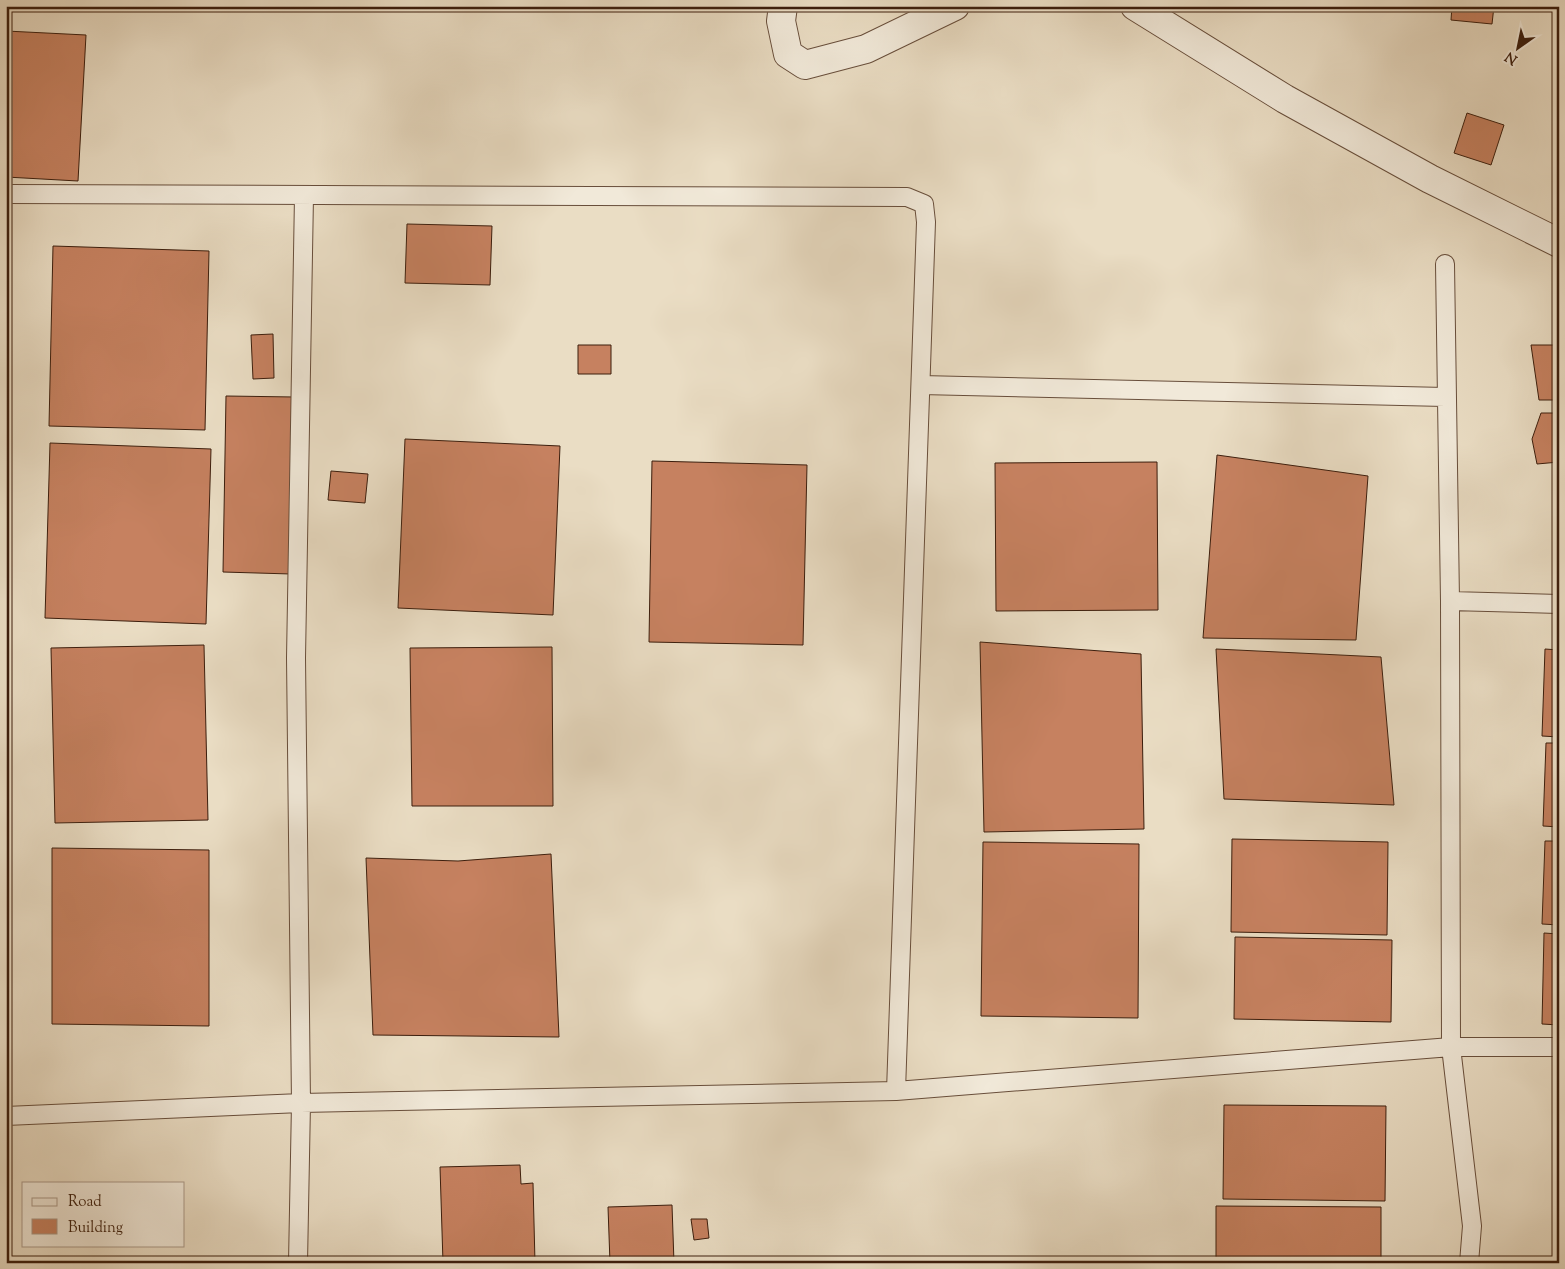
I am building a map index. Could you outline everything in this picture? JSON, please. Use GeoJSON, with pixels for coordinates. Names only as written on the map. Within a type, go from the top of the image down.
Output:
{"type":"FeatureCollection","features":[{"type":"Feature","properties":{"kind":"street"},"geometry":{"type":"LineString","coordinates":[[783,6],[781,21],[788,54],[797,62],[805,65],[866,49],[955,6]]}},
{"type":"Feature","properties":{"kind":"street"},"geometry":{"type":"LineString","coordinates":[[1135,6],[1285,99],[1430,180],[1559,243]]}},
{"type":"Feature","properties":{"kind":"lane"},"geometry":{"type":"LineString","coordinates":[[6,194],[907,197],[924,204],[926,222],[921,385],[896,1091]]}},
{"type":"Feature","properties":{"kind":"lane"},"geometry":{"type":"LineString","coordinates":[[298,1263],[301,1103],[296,658],[304,196]]}},
{"type":"Feature","properties":{"kind":"lane"},"geometry":{"type":"LineString","coordinates":[[1445,264],[1445,397],[1450,601],[1450,1047],[1472,1226],[1468,1263]]}},
{"type":"Feature","properties":{"kind":"lane"},"geometry":{"type":"LineString","coordinates":[[921,385],[1445,397]]}},
{"type":"Feature","properties":{"kind":"lane"},"geometry":{"type":"LineString","coordinates":[[1450,601],[1559,604]]}},
{"type":"Feature","properties":{"kind":"lane"},"geometry":{"type":"LineString","coordinates":[[6,1116],[301,1103],[896,1091],[1450,1047],[1559,1047]]}},
{"type":"Feature","properties":{"kind":"building"},"geometry":{"type":"Polygon","coordinates":[[[1452,6],[1494,6],[1492,24],[1451,20],[1452,6]]]}},
{"type":"Feature","properties":{"kind":"building"},"geometry":{"type":"Polygon","coordinates":[[[6,31],[86,35],[78,181],[6,177],[6,31]]]}},
{"type":"Feature","properties":{"kind":"building"},"geometry":{"type":"Polygon","coordinates":[[[1467,113],[1504,125],[1491,165],[1454,153],[1467,113]]]}},
{"type":"Feature","properties":{"kind":"building"},"geometry":{"type":"Polygon","coordinates":[[[407,224],[492,226],[490,285],[405,283],[407,224]]]}},
{"type":"Feature","properties":{"kind":"building"},"geometry":{"type":"Polygon","coordinates":[[[53,246],[209,251],[205,430],[49,426],[53,246]]]}},
{"type":"Feature","properties":{"kind":"building"},"geometry":{"type":"Polygon","coordinates":[[[273,334],[274,378],[253,379],[251,335],[273,334]]]}},
{"type":"Feature","properties":{"kind":"building"},"geometry":{"type":"Polygon","coordinates":[[[578,345],[611,345],[611,374],[578,374],[578,345]]]}},
{"type":"Feature","properties":{"kind":"building"},"geometry":{"type":"Polygon","coordinates":[[[1531,345],[1559,345],[1559,400],[1539,400],[1531,345]]]}},
{"type":"Feature","properties":{"kind":"building"},"geometry":{"type":"Polygon","coordinates":[[[226,396],[295,397],[291,574],[223,572],[226,396]]]}},
{"type":"Feature","properties":{"kind":"building"},"geometry":{"type":"Polygon","coordinates":[[[1541,413],[1559,413],[1559,462],[1537,464],[1532,439],[1541,413]]]}},
{"type":"Feature","properties":{"kind":"building"},"geometry":{"type":"Polygon","coordinates":[[[405,439],[560,446],[553,615],[398,608],[405,439]]]}},
{"type":"Feature","properties":{"kind":"building"},"geometry":{"type":"Polygon","coordinates":[[[50,443],[211,449],[206,624],[45,618],[50,443]]]}},
{"type":"Feature","properties":{"kind":"building"},"geometry":{"type":"Polygon","coordinates":[[[1217,455],[1368,476],[1356,640],[1203,638],[1217,455]]]}},
{"type":"Feature","properties":{"kind":"building"},"geometry":{"type":"Polygon","coordinates":[[[652,461],[807,465],[803,645],[649,642],[652,461]]]}},
{"type":"Feature","properties":{"kind":"building"},"geometry":{"type":"Polygon","coordinates":[[[1157,462],[1158,610],[996,611],[995,463],[1157,462]]]}},
{"type":"Feature","properties":{"kind":"building"},"geometry":{"type":"Polygon","coordinates":[[[331,471],[368,474],[365,503],[328,500],[331,471]]]}},
{"type":"Feature","properties":{"kind":"building"},"geometry":{"type":"Polygon","coordinates":[[[980,642],[1141,654],[1144,829],[984,832],[980,642]]]}},
{"type":"Feature","properties":{"kind":"building"},"geometry":{"type":"Polygon","coordinates":[[[204,645],[208,820],[55,823],[51,648],[204,645]]]}},
{"type":"Feature","properties":{"kind":"building"},"geometry":{"type":"Polygon","coordinates":[[[552,647],[553,806],[412,806],[410,648],[552,647]]]}},
{"type":"Feature","properties":{"kind":"building"},"geometry":{"type":"Polygon","coordinates":[[[1216,649],[1381,657],[1394,805],[1224,799],[1216,649]]]}},
{"type":"Feature","properties":{"kind":"building"},"geometry":{"type":"Polygon","coordinates":[[[1545,649],[1559,650],[1559,737],[1542,736],[1545,649]]]}},
{"type":"Feature","properties":{"kind":"building"},"geometry":{"type":"Polygon","coordinates":[[[1546,743],[1559,743],[1559,827],[1543,826],[1546,743]]]}},
{"type":"Feature","properties":{"kind":"building"},"geometry":{"type":"Polygon","coordinates":[[[1232,839],[1388,842],[1387,935],[1231,932],[1232,839]]]}},
{"type":"Feature","properties":{"kind":"building"},"geometry":{"type":"Polygon","coordinates":[[[1545,841],[1559,841],[1559,925],[1542,924],[1545,841]]]}},
{"type":"Feature","properties":{"kind":"building"},"geometry":{"type":"Polygon","coordinates":[[[983,842],[1139,844],[1138,1018],[981,1016],[983,842]]]}},
{"type":"Feature","properties":{"kind":"building"},"geometry":{"type":"Polygon","coordinates":[[[52,848],[209,850],[209,1026],[52,1024],[52,848]]]}},
{"type":"Feature","properties":{"kind":"building"},"geometry":{"type":"Polygon","coordinates":[[[551,854],[559,1037],[373,1035],[366,858],[458,861],[551,854]]]}},
{"type":"Feature","properties":{"kind":"building"},"geometry":{"type":"Polygon","coordinates":[[[1544,933],[1559,934],[1559,1025],[1542,1024],[1544,933]]]}},
{"type":"Feature","properties":{"kind":"building"},"geometry":{"type":"Polygon","coordinates":[[[1235,937],[1392,940],[1391,1022],[1234,1019],[1235,937]]]}},
{"type":"Feature","properties":{"kind":"building"},"geometry":{"type":"Polygon","coordinates":[[[1224,1105],[1386,1106],[1385,1201],[1223,1199],[1224,1105]]]}},
{"type":"Feature","properties":{"kind":"building"},"geometry":{"type":"Polygon","coordinates":[[[520,1165],[521,1184],[533,1183],[535,1263],[443,1263],[440,1167],[520,1165]]]}},
{"type":"Feature","properties":{"kind":"building"},"geometry":{"type":"Polygon","coordinates":[[[672,1205],[674,1263],[610,1263],[608,1207],[672,1205]]]}},
{"type":"Feature","properties":{"kind":"building"},"geometry":{"type":"Polygon","coordinates":[[[1216,1206],[1381,1207],[1381,1263],[1216,1263],[1216,1206]]]}},
{"type":"Feature","properties":{"kind":"building"},"geometry":{"type":"Polygon","coordinates":[[[691,1219],[707,1219],[709,1238],[694,1240],[691,1219]]]}}]}
